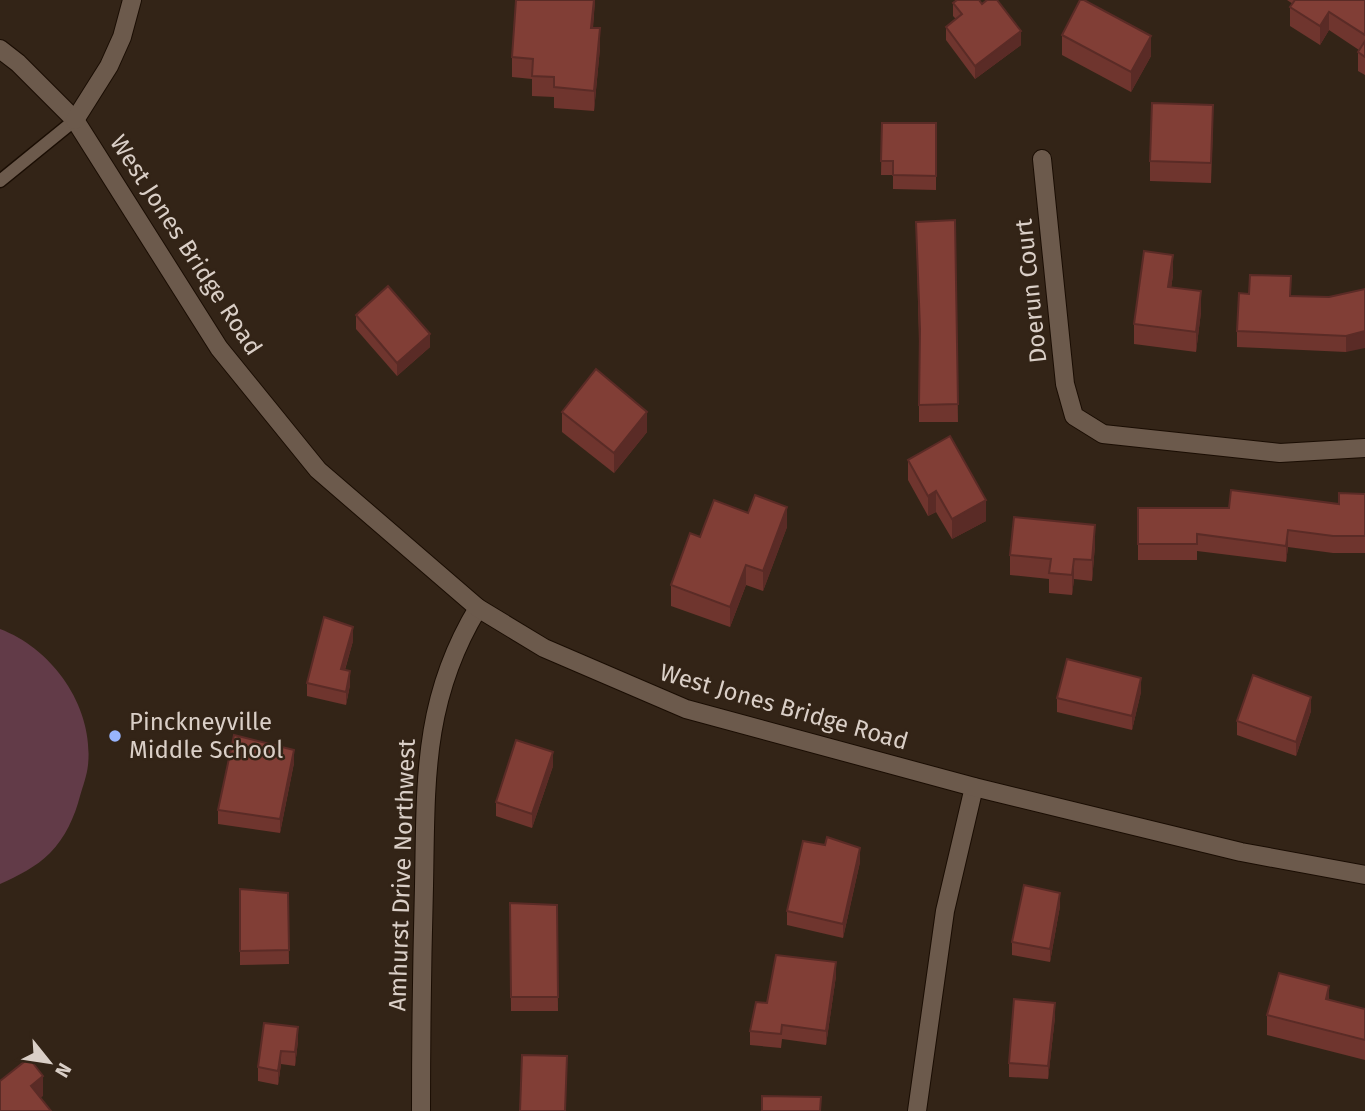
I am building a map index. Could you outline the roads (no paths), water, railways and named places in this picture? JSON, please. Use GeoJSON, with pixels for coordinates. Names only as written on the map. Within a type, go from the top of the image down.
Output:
{"type":"FeatureCollection","features":[{"type":"Feature","properties":{"kind":"street"},"geometry":{"type":"LineString","coordinates":[[75,120],[109,66],[122,37],[132,0]]}},
{"type":"Feature","properties":{"kind":"street","name":"West Jones Bridge Road"},"geometry":{"type":"LineString","coordinates":[[0,49],[36,80],[75,120],[219,348],[318,470],[478,608],[544,648],[613,680],[686,709],[974,787],[1241,852],[1365,875]]}},
{"type":"Feature","properties":{"kind":"street","name":"Doerun Court"},"geometry":{"type":"LineString","coordinates":[[1042,159],[1065,384],[1074,416],[1102,434],[1280,453],[1365,448]]}},
{"type":"Feature","properties":{"kind":"street","name":"Amhurst Drive Northwest"},"geometry":{"type":"LineString","coordinates":[[421,1111],[426,768],[435,708],[460,637],[478,608]]}},
{"type":"Feature","properties":{"kind":"street"},"geometry":{"type":"LineString","coordinates":[[917,1111],[945,911],[974,787]]}},
{"type":"Feature","properties":{"kind":"lane"},"geometry":{"type":"LineString","coordinates":[[0,181],[75,120]]}},
{"type":"Feature","properties":{"kind":"place","name":"Pinckneyville Middle School"},"geometry":{"type":"Point","coordinates":[115,736]}}]}
